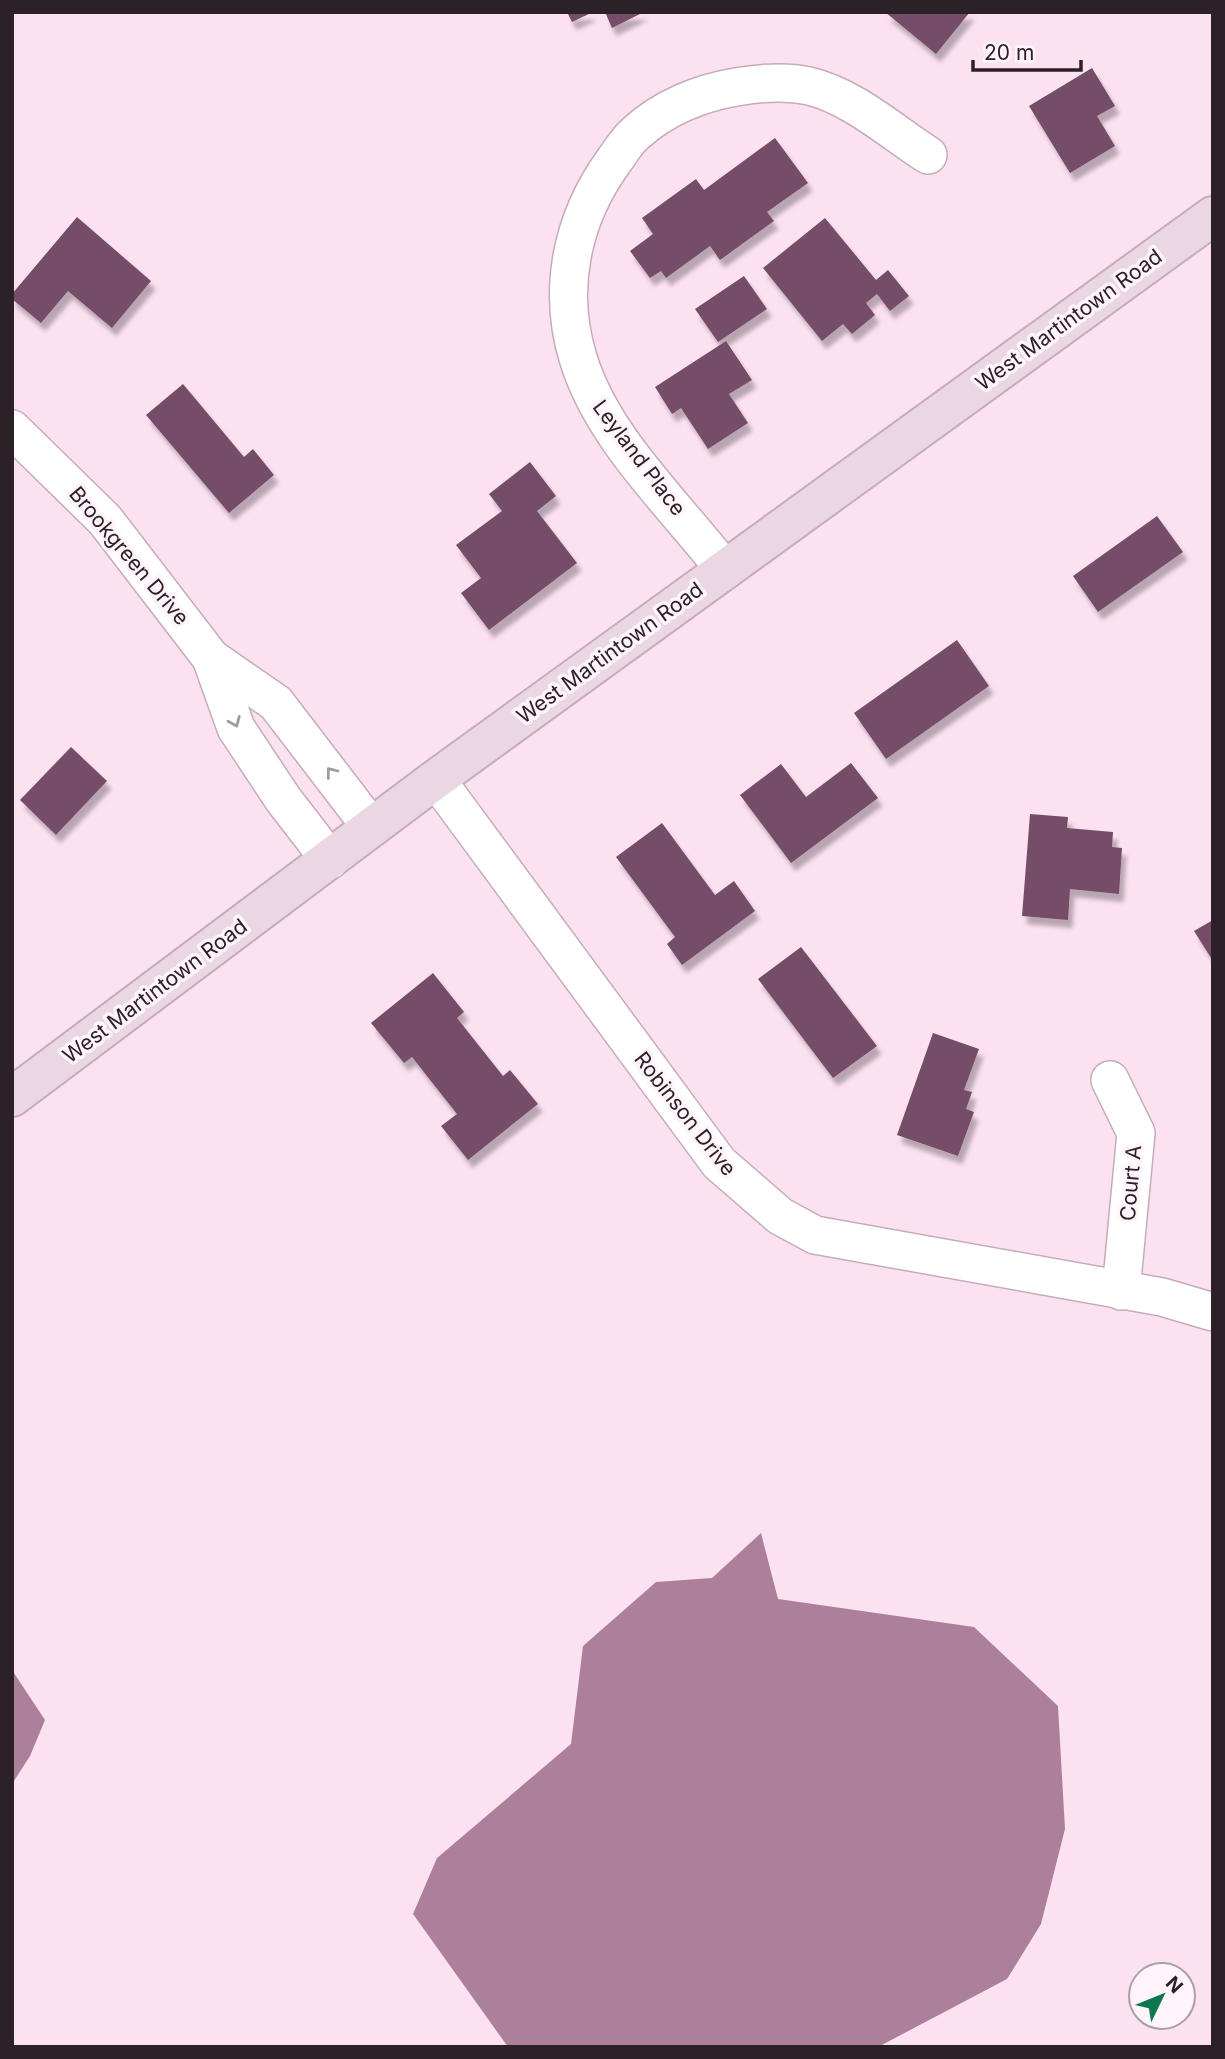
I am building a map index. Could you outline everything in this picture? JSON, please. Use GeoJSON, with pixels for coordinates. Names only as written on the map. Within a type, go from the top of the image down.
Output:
{"type":"FeatureCollection","features":[{"type":"Feature","properties":{"kind":"main road","name":"West Martintown Road"},"geometry":{"type":"LineString","coordinates":[[12,1097],[436,779],[1213,216]]}},
{"type":"Feature","properties":{"kind":"street","name":"Leyland Place"},"geometry":{"type":"LineString","coordinates":[[725,570],[628,450],[588,389],[577,354],[569,281],[571,249],[585,211],[604,175],[634,134],[689,100],[719,90],[751,84],[808,86],[830,92],[928,155]]}},
{"type":"Feature","properties":{"kind":"street","name":"Brookgreen Drive"},"geometry":{"type":"LineString","coordinates":[[12,429],[104,520],[211,658],[276,703],[371,827]]}},
{"type":"Feature","properties":{"kind":"street","name":"Brookgreen Drive"},"geometry":{"type":"LineString","coordinates":[[211,658],[236,728],[283,799],[330,860]]}},
{"type":"Feature","properties":{"kind":"street","name":"Robinson Drive"},"geometry":{"type":"LineString","coordinates":[[436,779],[719,1163],[780,1216],[815,1235],[1162,1297],[1213,1312]]}},
{"type":"Feature","properties":{"kind":"street","name":"Court A"},"geometry":{"type":"LineString","coordinates":[[1110,1080],[1136,1133],[1121,1291]]}},
{"type":"Feature","properties":{"kind":"shaded area"},"geometry":{"type":"Polygon","coordinates":[[[761,1533],[778,1599],[974,1627],[1058,1706],[1065,1829],[1041,1924],[1007,1979],[878,2047],[508,2047],[413,1914],[437,1858],[571,1744],[583,1646],[656,1582],[712,1578],[761,1533]]]}},
{"type":"Feature","properties":{"kind":"shaded area"},"geometry":{"type":"Polygon","coordinates":[[[12,1670],[45,1720],[30,1756],[12,1784],[12,1670]]]}},
{"type":"Feature","properties":{"kind":"building"},"geometry":{"type":"Polygon","coordinates":[[[567,12],[593,12],[572,22],[567,12]]]}},
{"type":"Feature","properties":{"kind":"building"},"geometry":{"type":"Polygon","coordinates":[[[605,12],[644,12],[612,28],[605,12]]]}},
{"type":"Feature","properties":{"kind":"building"},"geometry":{"type":"Polygon","coordinates":[[[885,12],[970,12],[936,54],[885,12]]]}},
{"type":"Feature","properties":{"kind":"building"},"geometry":{"type":"Polygon","coordinates":[[[1092,68],[1115,106],[1097,116],[1115,146],[1070,173],[1029,106],[1092,68]]]}},
{"type":"Feature","properties":{"kind":"building"},"geometry":{"type":"Polygon","coordinates":[[[775,138],[808,183],[767,212],[774,221],[720,260],[710,246],[666,278],[661,271],[650,278],[630,251],[653,234],[642,218],[696,179],[704,190],[775,138]]]}},
{"type":"Feature","properties":{"kind":"building"},"geometry":{"type":"Polygon","coordinates":[[[77,217],[151,281],[112,328],[68,291],[41,323],[12,299],[12,294],[77,217]]]}},
{"type":"Feature","properties":{"kind":"building"},"geometry":{"type":"Polygon","coordinates":[[[825,218],[876,280],[888,270],[909,296],[890,311],[877,294],[866,303],[875,315],[852,334],[843,324],[822,341],[763,268],[825,218]]]}},
{"type":"Feature","properties":{"kind":"building"},"geometry":{"type":"Polygon","coordinates":[[[744,276],[767,309],[718,342],[695,309],[744,276]]]}},
{"type":"Feature","properties":{"kind":"building"},"geometry":{"type":"Polygon","coordinates":[[[726,341],[752,380],[729,394],[748,423],[708,449],[681,408],[672,414],[655,387],[726,341]]]}},
{"type":"Feature","properties":{"kind":"building"},"geometry":{"type":"Polygon","coordinates":[[[183,384],[244,457],[253,449],[274,475],[229,513],[146,415],[183,384]]]}},
{"type":"Feature","properties":{"kind":"building"},"geometry":{"type":"Polygon","coordinates":[[[530,462],[556,496],[537,511],[577,563],[489,630],[461,593],[481,578],[456,545],[502,511],[489,494],[530,462]]]}},
{"type":"Feature","properties":{"kind":"building"},"geometry":{"type":"Polygon","coordinates":[[[1157,516],[1183,552],[1098,612],[1073,576],[1157,516]]]}},
{"type":"Feature","properties":{"kind":"building"},"geometry":{"type":"Polygon","coordinates":[[[957,640],[989,686],[886,759],[854,713],[957,640]]]}},
{"type":"Feature","properties":{"kind":"building"},"geometry":{"type":"Polygon","coordinates":[[[71,747],[107,781],[56,835],[20,800],[71,747]]]}},
{"type":"Feature","properties":{"kind":"building"},"geometry":{"type":"Polygon","coordinates":[[[851,763],[878,798],[791,863],[740,795],[781,764],[806,797],[851,763]]]}},
{"type":"Feature","properties":{"kind":"building"},"geometry":{"type":"Polygon","coordinates":[[[1030,814],[1068,817],[1067,828],[1113,832],[1112,847],[1122,848],[1119,894],[1070,889],[1068,920],[1022,916],[1030,814]]]}},
{"type":"Feature","properties":{"kind":"building"},"geometry":{"type":"Polygon","coordinates":[[[662,823],[715,895],[734,881],[755,911],[682,965],[667,944],[675,937],[616,857],[662,823]]]}},
{"type":"Feature","properties":{"kind":"building"},"geometry":{"type":"Polygon","coordinates":[[[1213,920],[1213,961],[1194,931],[1213,920]]]}},
{"type":"Feature","properties":{"kind":"building"},"geometry":{"type":"Polygon","coordinates":[[[801,947],[877,1046],[833,1078],[758,979],[801,947]]]}},
{"type":"Feature","properties":{"kind":"building"},"geometry":{"type":"Polygon","coordinates":[[[433,973],[464,1012],[457,1018],[503,1076],[510,1070],[538,1104],[468,1160],[441,1126],[457,1114],[412,1057],[404,1063],[371,1023],[433,973]]]}},
{"type":"Feature","properties":{"kind":"building"},"geometry":{"type":"Polygon","coordinates":[[[933,1033],[979,1049],[964,1090],[972,1092],[966,1109],[974,1112],[958,1156],[897,1135],[933,1033]]]}}]}
